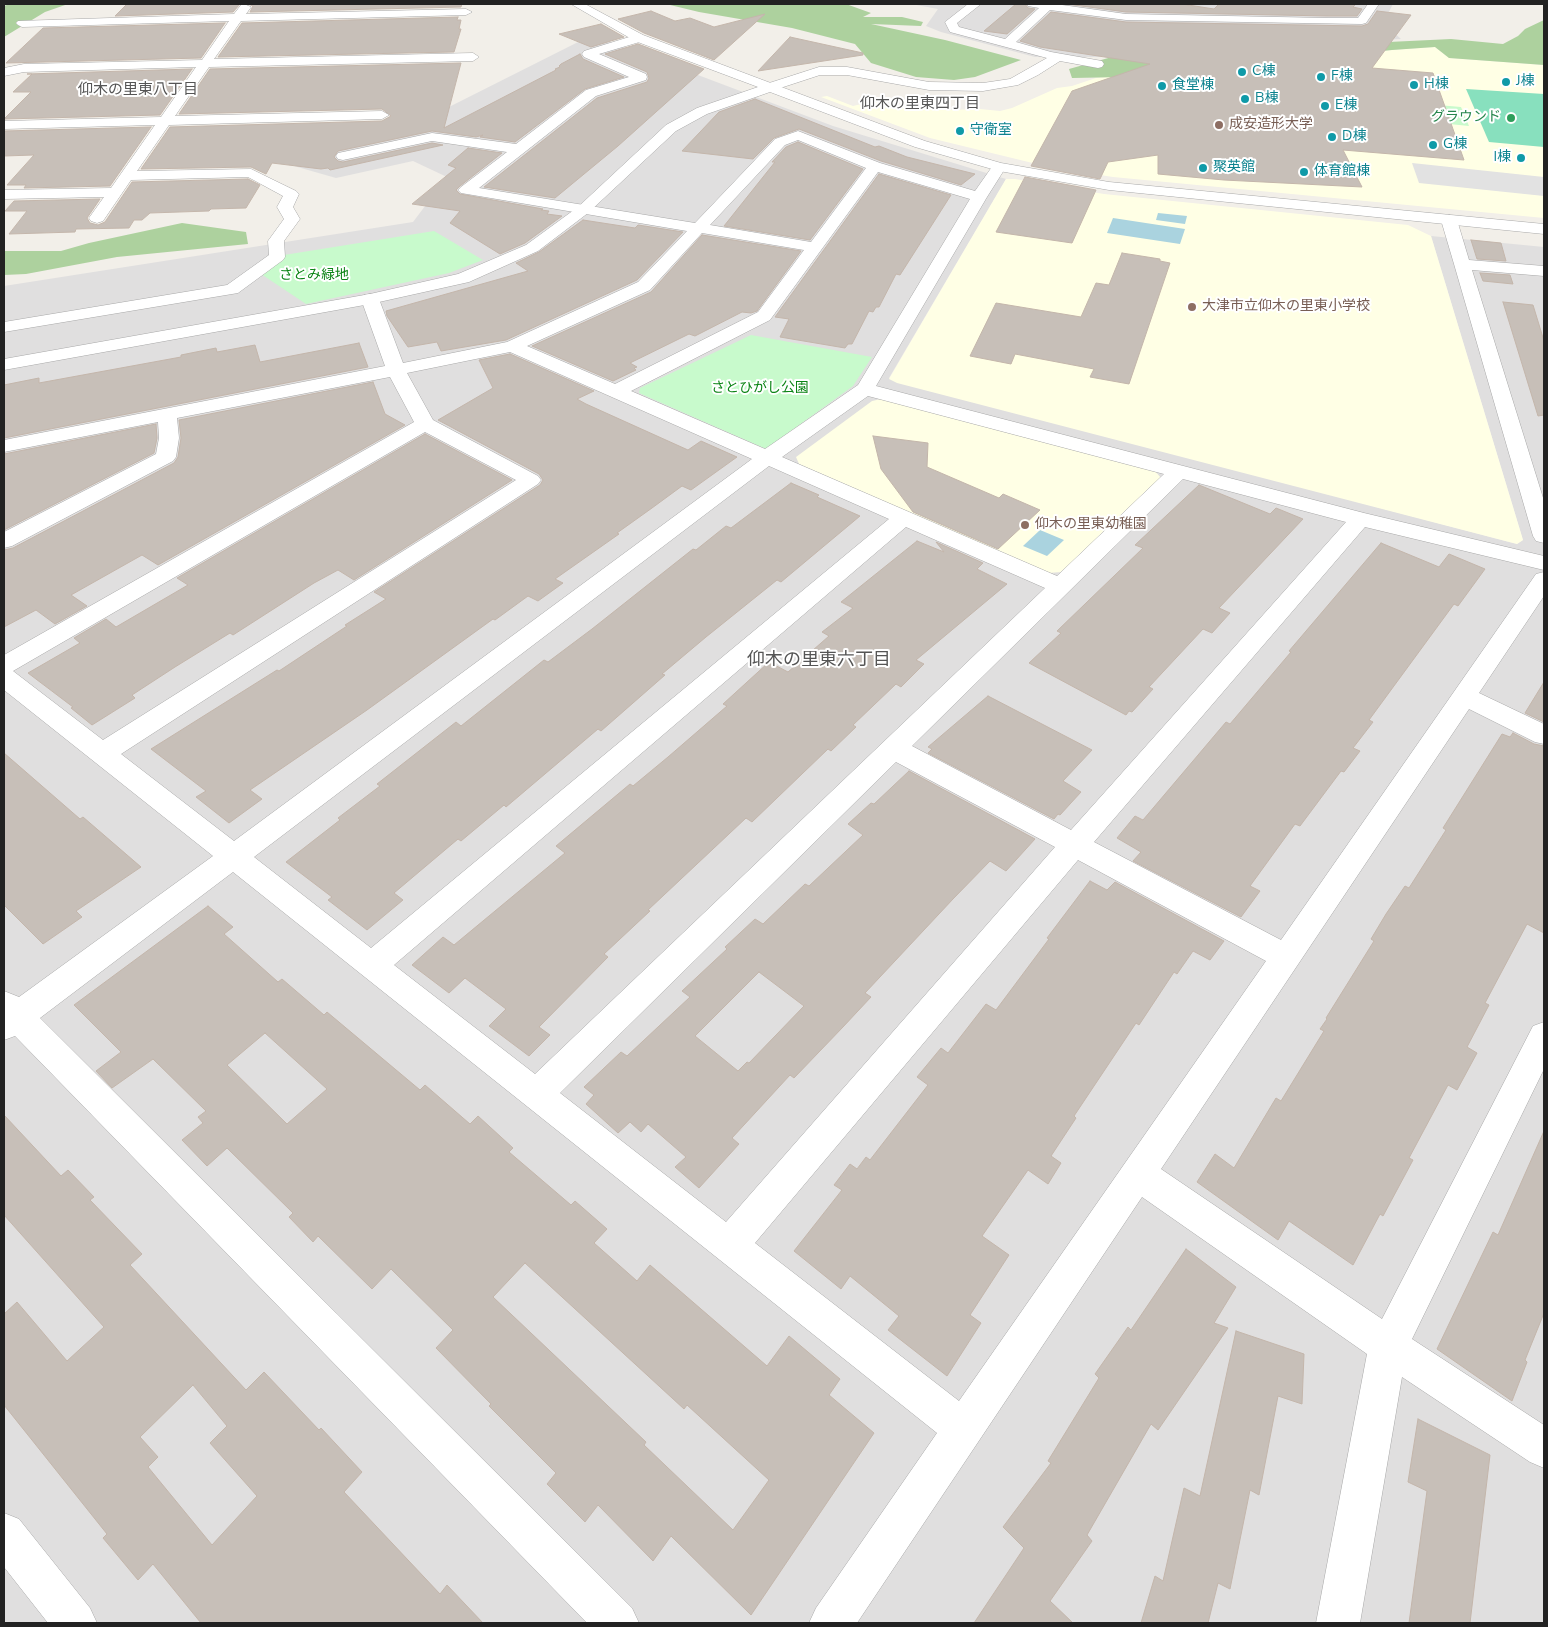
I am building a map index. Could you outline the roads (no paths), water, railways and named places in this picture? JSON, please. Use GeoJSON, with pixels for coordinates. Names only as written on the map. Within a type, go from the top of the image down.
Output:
{"type":"FeatureCollection","features":[{"type":"Feature","properties":{"kind":"street"},"geometry":{"type":"LineString","coordinates":[[97,218],[203,64],[247,4]]}},
{"type":"Feature","properties":{"kind":"street"},"geometry":{"type":"LineString","coordinates":[[577,4],[639,38],[768,88],[920,144],[999,167],[1110,186],[1544,229]]}},
{"type":"Feature","properties":{"kind":"street"},"geometry":{"type":"LineString","coordinates":[[975,4],[950,22],[954,29],[1057,57],[1098,64]]}},
{"type":"Feature","properties":{"kind":"street"},"geometry":{"type":"LineString","coordinates":[[1032,4],[1085,8],[1126,17],[1279,21],[1362,21],[1373,4]]}},
{"type":"Feature","properties":{"kind":"street"},"geometry":{"type":"LineString","coordinates":[[1006,44],[1048,6]]}},
{"type":"Feature","properties":{"kind":"street"},"geometry":{"type":"LineString","coordinates":[[1183,19],[1193,9]]}},
{"type":"Feature","properties":{"kind":"street"},"geometry":{"type":"LineString","coordinates":[[1279,21],[1287,9]]}},
{"type":"Feature","properties":{"kind":"street"},"geometry":{"type":"LineString","coordinates":[[22,23],[466,12]]}},
{"type":"Feature","properties":{"kind":"street"},"geometry":{"type":"LineString","coordinates":[[639,38],[588,54],[642,77],[591,93],[466,190],[814,247]]}},
{"type":"Feature","properties":{"kind":"street"},"geometry":{"type":"LineString","coordinates":[[4,72],[33,68],[472,57]]}},
{"type":"Feature","properties":{"kind":"street"},"geometry":{"type":"LineString","coordinates":[[4,365],[370,299],[463,278],[532,248],[583,210],[671,128],[702,111],[819,71],[870,74],[929,86],[984,87],[1013,82],[1034,72],[1057,57]]}},
{"type":"Feature","properties":{"kind":"street"},"geometry":{"type":"LineString","coordinates":[[4,125],[382,115]]}},
{"type":"Feature","properties":{"kind":"street"},"geometry":{"type":"LineString","coordinates":[[4,446],[512,346],[644,286],[780,142],[798,135],[875,166],[979,197]]}},
{"type":"Feature","properties":{"kind":"street"},"geometry":{"type":"LineString","coordinates":[[343,156],[432,137],[519,149]]}},
{"type":"Feature","properties":{"kind":"street"},"geometry":{"type":"LineString","coordinates":[[616,392],[764,316],[875,166]]}},
{"type":"Feature","properties":{"kind":"street"},"geometry":{"type":"LineString","coordinates":[[616,1623],[8,1015],[233,857],[768,457],[865,389],[979,197],[999,167]]}},
{"type":"Feature","properties":{"kind":"street"},"geometry":{"type":"LineString","coordinates":[[4,327],[232,289],[277,257],[276,240],[292,219],[285,207],[291,194],[250,173],[126,176]]}},
{"type":"Feature","properties":{"kind":"street"},"geometry":{"type":"LineString","coordinates":[[4,195],[115,192]]}},
{"type":"Feature","properties":{"kind":"street"},"geometry":{"type":"LineString","coordinates":[[1449,220],[1544,536]]}},
{"type":"Feature","properties":{"kind":"street"},"geometry":{"type":"LineString","coordinates":[[1462,264],[1544,271]]}},
{"type":"Feature","properties":{"kind":"street"},"geometry":{"type":"LineString","coordinates":[[101,754],[530,480],[425,424],[396,370],[370,299]]}},
{"type":"Feature","properties":{"kind":"street"},"geometry":{"type":"LineString","coordinates":[[512,346],[1060,586]]}},
{"type":"Feature","properties":{"kind":"street"},"geometry":{"type":"LineString","coordinates":[[865,389],[1360,519],[1544,563]]}},
{"type":"Feature","properties":{"kind":"street"},"geometry":{"type":"LineString","coordinates":[[4,541],[166,457],[169,438],[167,414]]}},
{"type":"Feature","properties":{"kind":"street"},"geometry":{"type":"LineString","coordinates":[[4,666],[425,424]]}},
{"type":"Feature","properties":{"kind":"street"},"geometry":{"type":"LineString","coordinates":[[536,1095],[1178,472]]}},
{"type":"Feature","properties":{"kind":"street"},"geometry":{"type":"LineString","coordinates":[[371,966],[905,517]]}},
{"type":"Feature","properties":{"kind":"street"},"geometry":{"type":"LineString","coordinates":[[729,1246],[1075,844],[1360,519]]}},
{"type":"Feature","properties":{"kind":"street"},"geometry":{"type":"LineString","coordinates":[[830,1623],[1544,579]]}},
{"type":"Feature","properties":{"kind":"street"},"geometry":{"type":"LineString","coordinates":[[4,678],[963,1429]]}},
{"type":"Feature","properties":{"kind":"street"},"geometry":{"type":"LineString","coordinates":[[1464,696],[1544,735]]}},
{"type":"Feature","properties":{"kind":"street"},"geometry":{"type":"LineString","coordinates":[[893,748],[1286,957]]}},
{"type":"Feature","properties":{"kind":"street"},"geometry":{"type":"LineString","coordinates":[[1338,1623],[1388,1346],[1544,1036]]}},
{"type":"Feature","properties":{"kind":"street"},"geometry":{"type":"LineString","coordinates":[[1138,1174],[1388,1346],[1544,1448]]}},
{"type":"Feature","properties":{"kind":"street"},"geometry":{"type":"LineString","coordinates":[[4,1534],[75,1623]]}},
{"type":"Feature","properties":{"kind":"water"},"geometry":{"type":"Polygon","coordinates":[[[1158,213],[1187,216],[1185,224],[1156,220],[1158,213]]]}},
{"type":"Feature","properties":{"kind":"water"},"geometry":{"type":"Polygon","coordinates":[[[1113,218],[1185,229],[1180,244],[1107,233],[1113,218]]]}},
{"type":"Feature","properties":{"kind":"water"},"geometry":{"type":"Polygon","coordinates":[[[1040,530],[1064,540],[1047,556],[1023,546],[1040,530]]]}},
{"type":"Feature","properties":{"kind":"place","name":"C棟"},"geometry":{"type":"Point","coordinates":[1242,72]}},
{"type":"Feature","properties":{"kind":"place","name":"F棟"},"geometry":{"type":"Point","coordinates":[1321,77]}},
{"type":"Feature","properties":{"kind":"place","name":"J棟"},"geometry":{"type":"Point","coordinates":[1506,82]}},
{"type":"Feature","properties":{"kind":"place","name":"H棟"},"geometry":{"type":"Point","coordinates":[1414,85]}},
{"type":"Feature","properties":{"kind":"place","name":"食堂棟"},"geometry":{"type":"Point","coordinates":[1162,86]}},
{"type":"Feature","properties":{"kind":"place","name":"B棟"},"geometry":{"type":"Point","coordinates":[1245,99]}},
{"type":"Feature","properties":{"kind":"place","name":"E棟"},"geometry":{"type":"Point","coordinates":[1325,106]}},
{"type":"Feature","properties":{"kind":"place","name":"グラウンド"},"geometry":{"type":"Point","coordinates":[1511,118]}},
{"type":"Feature","properties":{"kind":"place","name":"成安造形大学"},"geometry":{"type":"Point","coordinates":[1219,125]}},
{"type":"Feature","properties":{"kind":"place","name":"守衛室"},"geometry":{"type":"Point","coordinates":[960,131]}},
{"type":"Feature","properties":{"kind":"place","name":"D棟"},"geometry":{"type":"Point","coordinates":[1332,137]}},
{"type":"Feature","properties":{"kind":"place","name":"G棟"},"geometry":{"type":"Point","coordinates":[1433,145]}},
{"type":"Feature","properties":{"kind":"place","name":"I棟"},"geometry":{"type":"Point","coordinates":[1521,158]}},
{"type":"Feature","properties":{"kind":"place","name":"聚英館"},"geometry":{"type":"Point","coordinates":[1203,168]}},
{"type":"Feature","properties":{"kind":"place","name":"体育館棟"},"geometry":{"type":"Point","coordinates":[1304,172]}},
{"type":"Feature","properties":{"kind":"place","name":"大津市立仰木の里東小学校"},"geometry":{"type":"Point","coordinates":[1192,307]}},
{"type":"Feature","properties":{"kind":"place","name":"仰木の里東幼稚園"},"geometry":{"type":"Point","coordinates":[1025,525]}},
{"type":"Feature","properties":{"kind":"district","name":"仰木の里東八丁目"},"geometry":{"type":"Point","coordinates":[138,90]}},
{"type":"Feature","properties":{"kind":"district","name":"仰木の里東四丁目"},"geometry":{"type":"Point","coordinates":[920,104]}},
{"type":"Feature","properties":{"kind":"district","name":"仰木の里東六丁目"},"geometry":{"type":"Point","coordinates":[819,661]}},
{"type":"Feature","properties":{"kind":"park label","name":"さとみ緑地"},"geometry":{"type":"Point","coordinates":[314,276]}},
{"type":"Feature","properties":{"kind":"park label","name":"さとひがし公園"},"geometry":{"type":"Point","coordinates":[760,389]}}]}
